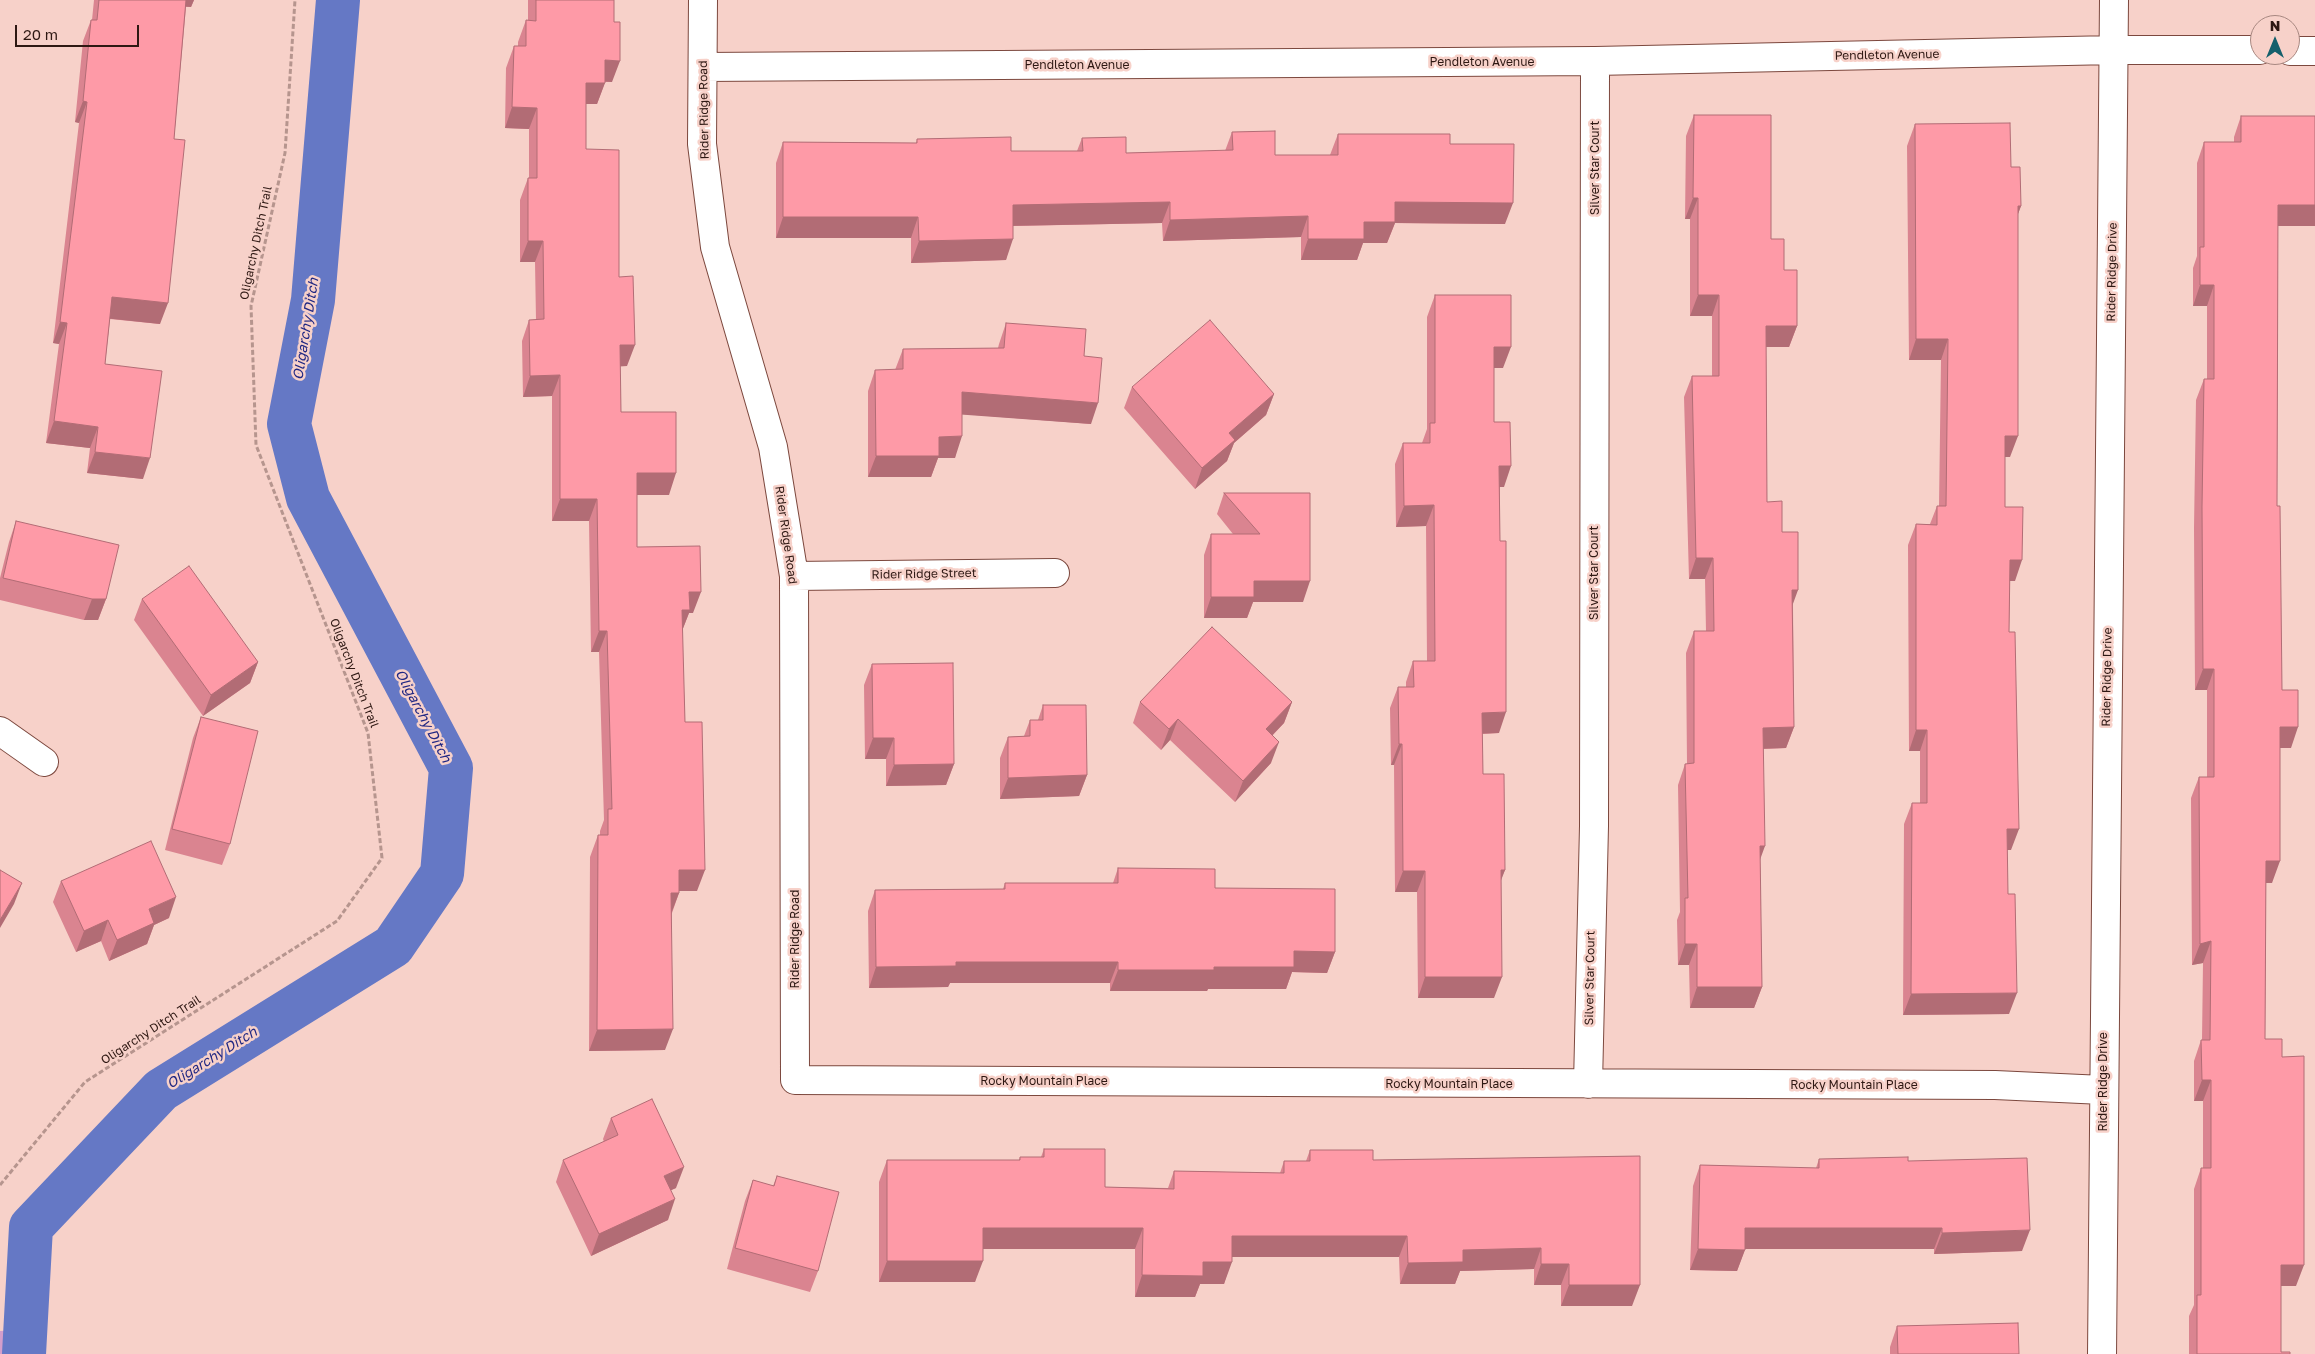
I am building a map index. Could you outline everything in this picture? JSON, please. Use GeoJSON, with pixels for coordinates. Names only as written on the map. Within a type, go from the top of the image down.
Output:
{"type":"FeatureCollection","features":[{"type":"Feature","properties":{"kind":"street","name":"Rider Ridge Road"},"geometry":{"type":"LineString","coordinates":[[703,0],[702,144],[715,247],[773,447],[794,576],[795,1080]]}},
{"type":"Feature","properties":{"kind":"street","name":"Rider Ridge Drive"},"geometry":{"type":"LineString","coordinates":[[2102,1354],[2114,0]]}},
{"type":"Feature","properties":{"kind":"street","name":"Pendleton Avenue"},"geometry":{"type":"LineString","coordinates":[[703,67],[1595,61],[2114,50],[2250,50]]}},
{"type":"Feature","properties":{"kind":"street"},"geometry":{"type":"LineString","coordinates":[[2300,50],[2315,51]]}},
{"type":"Feature","properties":{"kind":"street","name":"Silver Star Court"},"geometry":{"type":"LineString","coordinates":[[1588,1084],[1594,826],[1595,61]]}},
{"type":"Feature","properties":{"kind":"street","name":"Rider Ridge Street"},"geometry":{"type":"LineString","coordinates":[[794,576],[1055,572]]}},
{"type":"Feature","properties":{"kind":"street"},"geometry":{"type":"LineString","coordinates":[[0,731],[44,762]]}},
{"type":"Feature","properties":{"kind":"street","name":"Rocky Mountain Place"},"geometry":{"type":"LineString","coordinates":[[795,1080],[1995,1085],[2103,1090]]}},
{"type":"Feature","properties":{"kind":"path","name":"Oligarchy Ditch Trail"},"geometry":{"type":"LineString","coordinates":[[0,1185],[85,1082],[337,921],[382,858],[368,733],[256,445],[251,306],[285,153],[295,0]]}},
{"type":"Feature","properties":{"kind":"shaded area"},"geometry":{"type":"Polygon","coordinates":[[[24,1330],[23,1354],[0,1354],[0,1331],[24,1330]]]}},
{"type":"Feature","properties":{"kind":"building"},"geometry":{"type":"Polygon","coordinates":[[[99,0],[186,0],[174,139],[185,140],[168,303],[112,297],[105,364],[162,371],[150,458],[95,452],[98,427],[54,421],[67,323],[60,322],[87,102],[83,101],[91,20],[97,20],[99,0]]]}},
{"type":"Feature","properties":{"kind":"building"},"geometry":{"type":"Polygon","coordinates":[[[536,0],[614,0],[614,22],[620,22],[620,61],[605,60],[605,83],[586,83],[586,149],[619,150],[619,277],[633,276],[635,345],[620,345],[621,412],[676,412],[676,473],[637,473],[637,547],[700,546],[701,592],[689,592],[690,610],[682,610],[685,722],[702,722],[705,870],[679,870],[679,893],[671,893],[673,1029],[597,1030],[598,835],[608,835],[608,809],[612,809],[607,631],[599,631],[597,499],[560,499],[560,375],[530,376],[529,320],[544,319],[543,241],[528,241],[528,178],[537,178],[537,108],[512,107],[514,46],[526,46],[526,20],[536,21],[536,0]]]}},
{"type":"Feature","properties":{"kind":"building"},"geometry":{"type":"Polygon","coordinates":[[[1694,115],[1771,115],[1771,239],[1784,239],[1784,270],[1797,270],[1797,326],[1766,326],[1767,502],[1782,501],[1782,532],[1798,532],[1798,590],[1792,590],[1794,727],[1763,728],[1765,846],[1760,846],[1762,987],[1697,987],[1697,944],[1685,944],[1685,898],[1688,898],[1685,764],[1694,763],[1694,631],[1714,631],[1713,558],[1696,558],[1692,376],[1719,376],[1719,295],[1698,295],[1698,198],[1693,198],[1694,115]]]}},
{"type":"Feature","properties":{"kind":"building"},"geometry":{"type":"Polygon","coordinates":[[[2241,116],[2315,116],[2315,205],[2278,205],[2277,506],[2280,506],[2282,690],[2298,690],[2298,727],[2280,727],[2280,861],[2266,861],[2265,1039],[2282,1039],[2282,1057],[2304,1056],[2304,1265],[2281,1265],[2281,1352],[2290,1352],[2290,1354],[2197,1354],[2197,1295],[2201,1295],[2201,1168],[2211,1168],[2211,1080],[2202,1080],[2201,1040],[2210,1040],[2211,941],[2200,944],[2199,777],[2214,777],[2214,669],[2203,669],[2202,507],[2204,379],[2214,379],[2214,285],[2200,285],[2200,247],[2204,247],[2204,142],[2241,142],[2241,116]]]}},
{"type":"Feature","properties":{"kind":"building"},"geometry":{"type":"Polygon","coordinates":[[[2010,123],[2011,167],[2020,167],[2021,206],[2018,206],[2018,436],[2005,436],[2005,507],[2023,507],[2022,560],[2010,560],[2009,632],[2015,632],[2019,829],[2007,829],[2008,894],[2015,894],[2017,993],[1911,994],[1912,803],[1927,803],[1927,730],[1916,730],[1916,524],[1937,525],[1937,506],[1946,506],[1948,339],[1916,339],[1915,124],[2010,123]]]}},
{"type":"Feature","properties":{"kind":"building"},"geometry":{"type":"Polygon","coordinates":[[[1275,131],[1275,155],[1338,155],[1338,134],[1450,134],[1450,144],[1514,144],[1513,203],[1395,202],[1395,222],[1364,222],[1364,239],[1308,239],[1308,216],[1170,220],[1170,202],[1013,205],[1013,239],[919,241],[918,217],[783,217],[783,142],[917,143],[917,139],[1011,137],[1011,151],[1083,151],[1082,138],[1126,137],[1126,153],[1233,150],[1232,132],[1275,131]]]}},
{"type":"Feature","properties":{"kind":"building"},"geometry":{"type":"Polygon","coordinates":[[[1435,295],[1511,295],[1511,347],[1494,347],[1494,422],[1510,422],[1511,466],[1499,466],[1500,541],[1506,541],[1506,712],[1482,713],[1483,774],[1504,774],[1505,870],[1501,870],[1502,977],[1425,977],[1425,871],[1403,871],[1402,744],[1399,744],[1398,687],[1414,687],[1413,661],[1435,661],[1434,505],[1404,506],[1403,443],[1430,443],[1430,423],[1435,423],[1435,295]]]}},
{"type":"Feature","properties":{"kind":"building"},"geometry":{"type":"Polygon","coordinates":[[[1210,320],[1274,394],[1229,433],[1235,440],[1202,468],[1132,387],[1210,320]]]}},
{"type":"Feature","properties":{"kind":"building"},"geometry":{"type":"Polygon","coordinates":[[[1006,323],[1086,329],[1084,356],[1102,358],[1098,403],[962,392],[962,436],[939,437],[939,456],[876,456],[875,370],[903,369],[903,349],[1004,348],[1006,323]]]}},
{"type":"Feature","properties":{"kind":"building"},"geometry":{"type":"Polygon","coordinates":[[[1224,493],[1310,493],[1310,581],[1254,581],[1254,597],[1211,597],[1211,534],[1260,534],[1224,493]]]}},
{"type":"Feature","properties":{"kind":"building"},"geometry":{"type":"Polygon","coordinates":[[[16,521],[119,545],[106,599],[92,599],[3,578],[16,521]]]}},
{"type":"Feature","properties":{"kind":"building"},"geometry":{"type":"Polygon","coordinates":[[[189,566],[258,662],[211,695],[142,599],[189,566]]]}},
{"type":"Feature","properties":{"kind":"building"},"geometry":{"type":"Polygon","coordinates":[[[1212,627],[1292,702],[1266,729],[1279,742],[1243,781],[1178,719],[1169,729],[1140,702],[1212,627]]]}},
{"type":"Feature","properties":{"kind":"building"},"geometry":{"type":"Polygon","coordinates":[[[953,663],[954,764],[894,765],[894,738],[873,738],[872,664],[953,663]]]}},
{"type":"Feature","properties":{"kind":"building"},"geometry":{"type":"Polygon","coordinates":[[[1043,705],[1086,705],[1087,775],[1008,778],[1008,737],[1030,736],[1030,720],[1043,720],[1043,705]]]}},
{"type":"Feature","properties":{"kind":"building"},"geometry":{"type":"Polygon","coordinates":[[[201,717],[258,731],[230,844],[172,829],[201,717]]]}},
{"type":"Feature","properties":{"kind":"building"},"geometry":{"type":"Polygon","coordinates":[[[151,841],[176,897],[149,909],[154,923],[117,940],[108,920],[84,931],[61,881],[151,841]]]}},
{"type":"Feature","properties":{"kind":"building"},"geometry":{"type":"Polygon","coordinates":[[[1118,868],[1215,869],[1215,888],[1335,889],[1335,952],[1294,951],[1294,967],[1214,967],[1214,970],[1118,970],[1118,962],[956,962],[956,966],[876,967],[875,890],[1005,889],[1005,883],[1118,883],[1118,868]]]}},
{"type":"Feature","properties":{"kind":"building"},"geometry":{"type":"Polygon","coordinates":[[[0,870],[22,883],[0,920],[0,870]]]}},
{"type":"Feature","properties":{"kind":"building"},"geometry":{"type":"Polygon","coordinates":[[[652,1099],[684,1167],[664,1176],[675,1199],[599,1234],[563,1160],[618,1135],[611,1118],[652,1099]]]}},
{"type":"Feature","properties":{"kind":"building"},"geometry":{"type":"Polygon","coordinates":[[[1044,1149],[1105,1149],[1105,1187],[1174,1189],[1174,1171],[1284,1173],[1284,1161],[1310,1161],[1310,1150],[1373,1150],[1373,1160],[1640,1156],[1640,1285],[1569,1285],[1569,1264],[1541,1264],[1541,1248],[1463,1250],[1463,1262],[1408,1263],[1407,1236],[1232,1236],[1232,1262],[1203,1262],[1203,1276],[1142,1275],[1143,1228],[983,1228],[983,1261],[887,1261],[887,1160],[1020,1160],[1020,1157],[1044,1157],[1044,1149]]]}},
{"type":"Feature","properties":{"kind":"building"},"geometry":{"type":"Polygon","coordinates":[[[1908,1157],[1908,1161],[2027,1158],[2030,1230],[1942,1233],[1942,1228],[1745,1228],[1745,1250],[1698,1249],[1700,1165],[1819,1168],[1819,1159],[1908,1157]]]}},
{"type":"Feature","properties":{"kind":"building"},"geometry":{"type":"Polygon","coordinates":[[[777,1176],[839,1192],[818,1271],[735,1248],[753,1180],[774,1186],[777,1176]]]}},
{"type":"Feature","properties":{"kind":"building"},"geometry":{"type":"Polygon","coordinates":[[[2018,1323],[2019,1354],[1898,1354],[1897,1326],[2018,1323]]]}},
{"type":"Feature","properties":{"kind":"waterway","name":"Oligarchy Ditch"},"geometry":{"type":"LineString","coordinates":[[24,1354],[31,1227],[161,1090],[393,946],[442,874],[451,768],[308,498],[289,424],[313,300],[338,0]]}}]}
